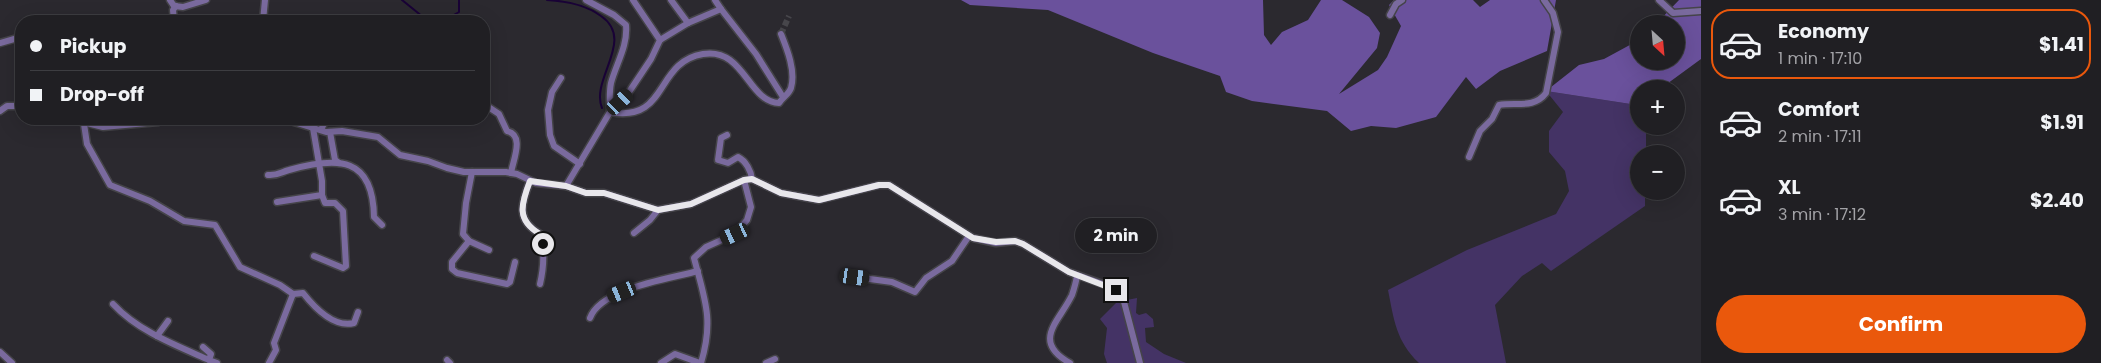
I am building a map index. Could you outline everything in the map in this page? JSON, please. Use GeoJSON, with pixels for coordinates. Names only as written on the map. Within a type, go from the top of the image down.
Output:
{"type":"FeatureCollection","features":[{"type":"Feature","properties":{"kind":"street"},"geometry":{"type":"LineString","coordinates":[[170,0],[176,6],[189,6],[206,0]]}},
{"type":"Feature","properties":{"kind":"street"},"geometry":{"type":"LineString","coordinates":[[264,15],[265,0]]}},
{"type":"Feature","properties":{"kind":"street"},"geometry":{"type":"LineString","coordinates":[[586,0],[614,15],[626,25],[627,33],[611,84],[610,112]]}},
{"type":"Feature","properties":{"kind":"street"},"geometry":{"type":"LineString","coordinates":[[633,0],[660,40]]}},
{"type":"Feature","properties":{"kind":"street"},"geometry":{"type":"LineString","coordinates":[[671,0],[688,24]]}},
{"type":"Feature","properties":{"kind":"street"},"geometry":{"type":"LineString","coordinates":[[715,0],[751,47],[783,97]]}},
{"type":"Feature","properties":{"kind":"street"},"geometry":{"type":"LineString","coordinates":[[1390,15],[1396,4],[1402,0]]}},
{"type":"Feature","properties":{"kind":"street"},"geometry":{"type":"LineString","coordinates":[[1469,157],[1480,130],[1495,114],[1499,105],[1525,105],[1542,98],[1546,93],[1558,32],[1553,13],[1544,0]]}},
{"type":"Feature","properties":{"kind":"street"},"geometry":{"type":"LineString","coordinates":[[1659,0],[1673,13],[1701,11]]}},
{"type":"Feature","properties":{"kind":"street"},"geometry":{"type":"LineString","coordinates":[[173,15],[173,10],[176,6]]}},
{"type":"Feature","properties":{"kind":"street"},"geometry":{"type":"LineString","coordinates":[[566,186],[610,112],[628,95],[651,59],[660,40],[688,24],[721,9]]}},
{"type":"Feature","properties":{"kind":"street"},"geometry":{"type":"LineString","coordinates":[[610,112],[626,115],[638,112],[647,106],[676,68],[686,59],[704,54],[721,55],[728,58],[748,78],[756,90],[771,102],[779,103],[788,94],[792,81],[790,60],[780,34]]}},
{"type":"Feature","properties":{"kind":"street"},"geometry":{"type":"LineString","coordinates":[[0,43],[15,39]]}},
{"type":"Feature","properties":{"kind":"street"},"geometry":{"type":"LineString","coordinates":[[561,78],[552,92],[548,110],[550,135],[554,146],[580,164]]}},
{"type":"Feature","properties":{"kind":"street"},"geometry":{"type":"LineString","coordinates":[[0,111],[7,106],[15,106]]}},
{"type":"Feature","properties":{"kind":"street"},"geometry":{"type":"LineString","coordinates":[[490,108],[500,114],[507,130],[516,137],[516,156],[511,173]]}},
{"type":"Feature","properties":{"kind":"street"},"geometry":{"type":"LineString","coordinates":[[84,125],[87,144],[110,184],[150,201],[184,221],[216,224],[233,258],[240,267],[280,285],[292,294],[303,293],[318,311],[345,323],[354,323],[358,312]]}},
{"type":"Feature","properties":{"kind":"street"},"geometry":{"type":"LineString","coordinates":[[94,125],[115,127],[132,125]]}},
{"type":"Feature","properties":{"kind":"street"},"geometry":{"type":"LineString","coordinates":[[304,125],[330,132],[358,133],[378,137],[400,156],[428,160],[447,168],[472,172],[511,173],[530,181],[566,186],[586,193],[604,193],[658,210],[691,204],[748,180],[752,174],[744,160],[738,157],[728,163],[718,160],[720,142],[726,135]]}},
{"type":"Feature","properties":{"kind":"street"},"geometry":{"type":"LineString","coordinates":[[321,130],[323,125]]}},
{"type":"Feature","properties":{"kind":"street"},"geometry":{"type":"LineString","coordinates":[[314,128],[318,165],[322,181],[322,195],[325,203],[335,203],[342,212],[346,266],[343,268],[314,256]]}},
{"type":"Feature","properties":{"kind":"street"},"geometry":{"type":"LineString","coordinates":[[330,132],[335,160],[339,163]]}},
{"type":"Feature","properties":{"kind":"street"},"geometry":{"type":"LineString","coordinates":[[268,175],[278,176],[288,170],[318,165],[339,163],[355,166],[370,185],[374,199],[374,217],[382,226]]}},
{"type":"Feature","properties":{"kind":"street"},"geometry":{"type":"LineString","coordinates":[[472,172],[462,229],[469,241],[489,250]]}},
{"type":"Feature","properties":{"kind":"street"},"geometry":{"type":"LineString","coordinates":[[748,180],[781,193],[819,200],[879,185],[889,185],[973,238],[996,242],[1015,241],[1023,244],[1037,254],[1078,276],[1111,287],[1123,298],[1140,363]]}},
{"type":"Feature","properties":{"kind":"street"},"geometry":{"type":"LineString","coordinates":[[661,363],[675,354],[701,363],[708,340],[709,322],[694,258],[706,247],[735,234],[747,220],[751,207],[748,180]]}},
{"type":"Feature","properties":{"kind":"street"},"geometry":{"type":"LineString","coordinates":[[530,181],[522,212],[528,226],[540,234],[543,244],[544,269],[540,284]]}},
{"type":"Feature","properties":{"kind":"street"},"geometry":{"type":"LineString","coordinates":[[277,202],[322,195]]}},
{"type":"Feature","properties":{"kind":"street"},"geometry":{"type":"LineString","coordinates":[[634,233],[650,220],[658,210]]}},
{"type":"Feature","properties":{"kind":"street"},"geometry":{"type":"LineString","coordinates":[[855,277],[892,282],[915,292],[926,278],[952,261],[969,236]]}},
{"type":"Feature","properties":{"kind":"street"},"geometry":{"type":"LineString","coordinates":[[469,241],[452,262],[452,269],[457,273],[507,284],[510,282],[515,262]]}},
{"type":"Feature","properties":{"kind":"street"},"geometry":{"type":"LineString","coordinates":[[590,318],[610,297],[635,287],[698,272]]}},
{"type":"Feature","properties":{"kind":"street"},"geometry":{"type":"LineString","coordinates":[[1070,363],[1061,358],[1051,346],[1050,336],[1054,321],[1072,294],[1078,276]]}},
{"type":"Feature","properties":{"kind":"street"},"geometry":{"type":"LineString","coordinates":[[269,363],[276,350],[274,343],[292,294]]}},
{"type":"Feature","properties":{"kind":"street"},"geometry":{"type":"LineString","coordinates":[[113,304],[157,336],[178,348],[217,363]]}},
{"type":"Feature","properties":{"kind":"street"},"geometry":{"type":"LineString","coordinates":[[157,336],[168,321]]}},
{"type":"Feature","properties":{"kind":"street"},"geometry":{"type":"LineString","coordinates":[[202,347],[211,354],[209,360]]}},
{"type":"Feature","properties":{"kind":"street"},"geometry":{"type":"LineString","coordinates":[[0,352],[12,363]]}},
{"type":"Feature","properties":{"kind":"street"},"geometry":{"type":"LineString","coordinates":[[766,363],[776,359]]}},
{"type":"Feature","properties":{"kind":"shaded area"},"geometry":{"type":"Polygon","coordinates":[[[961,0],[1263,0],[1264,35],[1271,45],[1282,32],[1308,20],[1321,0],[1342,0],[1369,17],[1380,33],[1377,48],[1339,94],[1378,70],[1387,57],[1401,26],[1389,5],[1394,0],[1473,0],[1480,7],[1490,0],[1556,0],[1547,51],[1500,71],[1476,89],[1466,77],[1436,117],[1396,128],[1371,126],[1351,131],[1327,111],[1252,101],[1226,92],[1220,76],[1153,53],[1048,10],[970,5],[961,0]]]}},
{"type":"Feature","properties":{"kind":"shaded area"},"geometry":{"type":"Polygon","coordinates":[[[1679,0],[1701,0],[1701,59],[1672,80],[1630,80],[1630,104],[1546,91],[1579,65],[1604,59],[1630,45],[1630,70],[1685,70],[1685,15],[1665,15],[1679,0]]]}},
{"type":"Feature","properties":{"kind":"shaded area"},"geometry":{"type":"Polygon","coordinates":[[[1546,91],[1630,104],[1630,135],[1646,135],[1646,145],[1630,145],[1630,200],[1645,200],[1645,206],[1551,271],[1542,263],[1522,276],[1495,305],[1506,363],[1419,363],[1405,347],[1397,330],[1388,290],[1467,250],[1556,214],[1569,191],[1565,171],[1549,152],[1549,131],[1563,112],[1546,91]]]}},
{"type":"Feature","properties":{"kind":"shaded area"},"geometry":{"type":"Polygon","coordinates":[[[1137,298],[1136,313],[1139,315],[1146,313],[1153,319],[1154,327],[1145,328],[1146,342],[1164,354],[1186,363],[1107,363],[1104,354],[1107,328],[1100,319],[1117,302],[1137,298]]]}},
{"type":"Feature","properties":{"kind":"waterway"},"geometry":{"type":"LineString","coordinates":[[402,0],[421,15]]}},
{"type":"Feature","properties":{"kind":"waterway"},"geometry":{"type":"LineString","coordinates":[[454,15],[459,12],[459,0]]}},
{"type":"Feature","properties":{"kind":"waterway"},"geometry":{"type":"LineString","coordinates":[[547,0],[568,2],[582,6],[601,16],[611,26],[614,36],[614,48],[602,85],[600,97],[602,108]]}},
{"type":"Feature","properties":{"kind":"tunnel"},"geometry":{"type":"LineString","coordinates":[[781,34],[789,16]]}},
{"type":"Feature","properties":{"kind":"route"},"geometry":{"type":"LineString","coordinates":[[543,244],[540,234],[528,226],[522,212],[525,192],[530,181],[566,186],[586,193],[604,193],[658,210],[691,204],[744,180],[752,179],[781,193],[819,200],[879,185],[889,185],[973,238],[996,242],[1015,241],[1069,272],[1116,290]]}}]}
